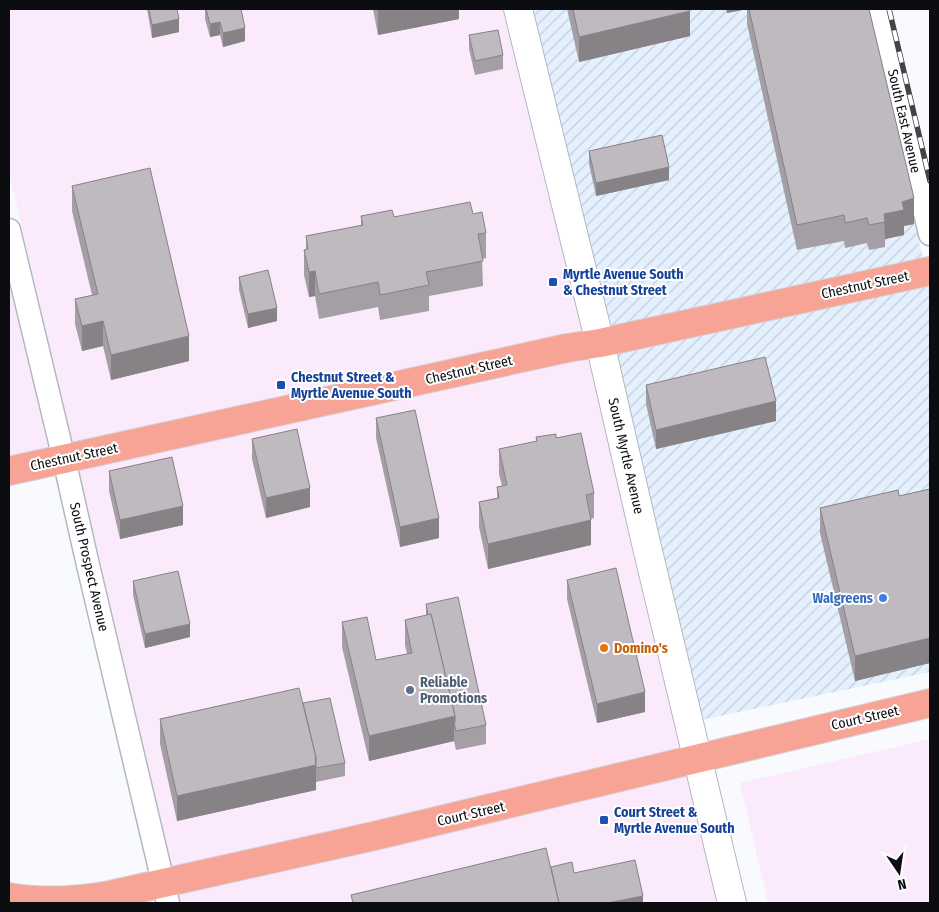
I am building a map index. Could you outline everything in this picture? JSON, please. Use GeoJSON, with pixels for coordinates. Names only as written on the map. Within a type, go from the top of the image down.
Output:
{"type":"FeatureCollection","features":[{"type":"Feature","properties":{"kind":"main road","name":"South Myrtle Avenue"},"geometry":{"type":"LineString","coordinates":[[518,9],[600,343],[732,903]]}},
{"type":"Feature","properties":{"kind":"main road","name":"Chestnut Street"},"geometry":{"type":"LineString","coordinates":[[9,471],[567,348],[600,343],[930,271]]}},
{"type":"Feature","properties":{"kind":"main road","name":"Court Street"},"geometry":{"type":"LineString","coordinates":[[9,896],[20,899],[74,900],[110,895],[165,893],[374,836],[930,703]]}},
{"type":"Feature","properties":{"kind":"street","name":"South East Avenue"},"geometry":{"type":"LineString","coordinates":[[877,9],[930,234]]}},
{"type":"Feature","properties":{"kind":"street","name":"South Prospect Avenue"},"geometry":{"type":"LineString","coordinates":[[9,230],[165,893]]}},
{"type":"Feature","properties":{"kind":"shaded area"},"geometry":{"type":"Polygon","coordinates":[[[9,9],[506,9],[584,331],[73,443],[9,173],[9,9]]]}},
{"type":"Feature","properties":{"kind":"shaded area"},"geometry":{"type":"Polygon","coordinates":[[[532,9],[864,9],[923,258],[609,327],[532,9]]]}},
{"type":"Feature","properties":{"kind":"shaded area"},"geometry":{"type":"Polygon","coordinates":[[[9,284],[48,448],[9,457],[9,284]]]}},
{"type":"Feature","properties":{"kind":"shaded area"},"geometry":{"type":"Polygon","coordinates":[[[929,286],[930,672],[701,720],[616,354],[929,286]]]}},
{"type":"Feature","properties":{"kind":"shaded area"},"geometry":{"type":"Polygon","coordinates":[[[591,359],[682,747],[371,823],[172,866],[79,471],[570,362],[591,359]]]}},
{"type":"Feature","properties":{"kind":"shaded area"},"geometry":{"type":"Polygon","coordinates":[[[930,739],[930,903],[768,903],[740,783],[930,739]]]}},
{"type":"Feature","properties":{"kind":"shaded area"},"geometry":{"type":"Polygon","coordinates":[[[688,775],[718,903],[180,903],[178,893],[378,850],[688,775]]]}},
{"type":"Feature","properties":{"kind":"building"},"geometry":{"type":"Polygon","coordinates":[[[149,9],[177,9],[179,19],[152,25],[149,9]]]}},
{"type":"Feature","properties":{"kind":"building"},"geometry":{"type":"Polygon","coordinates":[[[206,9],[241,9],[245,28],[223,33],[220,22],[210,24],[206,9]]]}},
{"type":"Feature","properties":{"kind":"building"},"geometry":{"type":"Polygon","coordinates":[[[573,9],[690,9],[690,11],[579,37],[573,9]]]}},
{"type":"Feature","properties":{"kind":"building"},"geometry":{"type":"Polygon","coordinates":[[[749,9],[869,9],[914,198],[902,202],[904,210],[884,214],[885,222],[869,225],[867,218],[845,223],[844,215],[797,225],[749,9]]]}},
{"type":"Feature","properties":{"kind":"building"},"geometry":{"type":"Polygon","coordinates":[[[498,30],[503,55],[475,61],[469,35],[498,30]]]}},
{"type":"Feature","properties":{"kind":"building"},"geometry":{"type":"Polygon","coordinates":[[[662,135],[669,167],[596,183],[589,151],[662,135]]]}},
{"type":"Feature","properties":{"kind":"building"},"geometry":{"type":"Polygon","coordinates":[[[150,168],[189,336],[111,355],[103,321],[82,326],[75,299],[98,294],[72,186],[150,168]]]}},
{"type":"Feature","properties":{"kind":"building"},"geometry":{"type":"Polygon","coordinates":[[[470,202],[473,214],[482,212],[486,233],[478,234],[483,261],[426,272],[429,285],[380,295],[378,282],[319,294],[315,271],[309,272],[304,250],[308,249],[306,236],[363,225],[361,216],[392,210],[394,217],[470,202]]]}},
{"type":"Feature","properties":{"kind":"building"},"geometry":{"type":"Polygon","coordinates":[[[268,270],[277,308],[248,314],[239,277],[268,270]]]}},
{"type":"Feature","properties":{"kind":"building"},"geometry":{"type":"Polygon","coordinates":[[[765,357],[776,401],[656,430],[646,385],[765,357]]]}},
{"type":"Feature","properties":{"kind":"building"},"geometry":{"type":"Polygon","coordinates":[[[415,410],[439,518],[400,527],[376,418],[415,410]]]}},
{"type":"Feature","properties":{"kind":"building"},"geometry":{"type":"Polygon","coordinates":[[[297,429],[310,488],[266,498],[252,439],[297,429]]]}},
{"type":"Feature","properties":{"kind":"building"},"geometry":{"type":"Polygon","coordinates":[[[581,433],[594,493],[586,495],[591,520],[488,544],[479,502],[499,498],[497,487],[507,485],[499,449],[537,441],[536,437],[556,434],[556,438],[581,433]]]}},
{"type":"Feature","properties":{"kind":"building"},"geometry":{"type":"Polygon","coordinates":[[[172,457],[183,506],[120,520],[109,471],[172,457]]]}},
{"type":"Feature","properties":{"kind":"building","name":"Walgreens"},"geometry":{"type":"Polygon","coordinates":[[[930,489],[930,638],[855,656],[820,508],[898,490],[899,496],[930,489]]]}},
{"type":"Feature","properties":{"kind":"building"},"geometry":{"type":"Polygon","coordinates":[[[616,568],[645,692],[597,704],[567,580],[616,568]]]}},
{"type":"Feature","properties":{"kind":"building"},"geometry":{"type":"Polygon","coordinates":[[[178,571],[190,624],[145,634],[133,581],[178,571]]]}},
{"type":"Feature","properties":{"kind":"building"},"geometry":{"type":"Polygon","coordinates":[[[458,597],[486,725],[456,731],[455,716],[431,614],[428,615],[426,604],[458,597]]]}},
{"type":"Feature","properties":{"kind":"building"},"geometry":{"type":"Polygon","coordinates":[[[431,614],[455,716],[369,736],[342,622],[367,617],[376,660],[412,653],[405,620],[431,614]]]}},
{"type":"Feature","properties":{"kind":"building"},"geometry":{"type":"Polygon","coordinates":[[[299,688],[316,757],[316,765],[177,796],[160,719],[299,688]]]}},
{"type":"Feature","properties":{"kind":"building"},"geometry":{"type":"Polygon","coordinates":[[[330,698],[345,763],[316,768],[316,757],[303,703],[330,698]]]}},
{"type":"Feature","properties":{"kind":"building"},"geometry":{"type":"Polygon","coordinates":[[[546,848],[559,903],[353,903],[351,895],[546,848]]]}},
{"type":"Feature","properties":{"kind":"building"},"geometry":{"type":"Polygon","coordinates":[[[635,860],[643,896],[607,903],[559,903],[551,867],[572,862],[574,873],[635,860]]]}},
{"type":"Feature","properties":{"kind":"railway"},"geometry":{"type":"LineString","coordinates":[[889,9],[930,181]]}},
{"type":"Feature","properties":{"kind":"place","name":"Myrtle Avenue South & Chestnut Street"},"geometry":{"type":"Point","coordinates":[553,282]}},
{"type":"Feature","properties":{"kind":"place","name":"Chestnut Street & Myrtle Avenue South"},"geometry":{"type":"Point","coordinates":[281,385]}},
{"type":"Feature","properties":{"kind":"place","name":"Walgreens"},"geometry":{"type":"Point","coordinates":[883,598]}},
{"type":"Feature","properties":{"kind":"place","name":"Domino's"},"geometry":{"type":"Point","coordinates":[604,648]}},
{"type":"Feature","properties":{"kind":"place","name":"Reliable Promotions"},"geometry":{"type":"Point","coordinates":[410,690]}},
{"type":"Feature","properties":{"kind":"place","name":"Court Street & Myrtle Avenue South"},"geometry":{"type":"Point","coordinates":[604,820]}}]}
